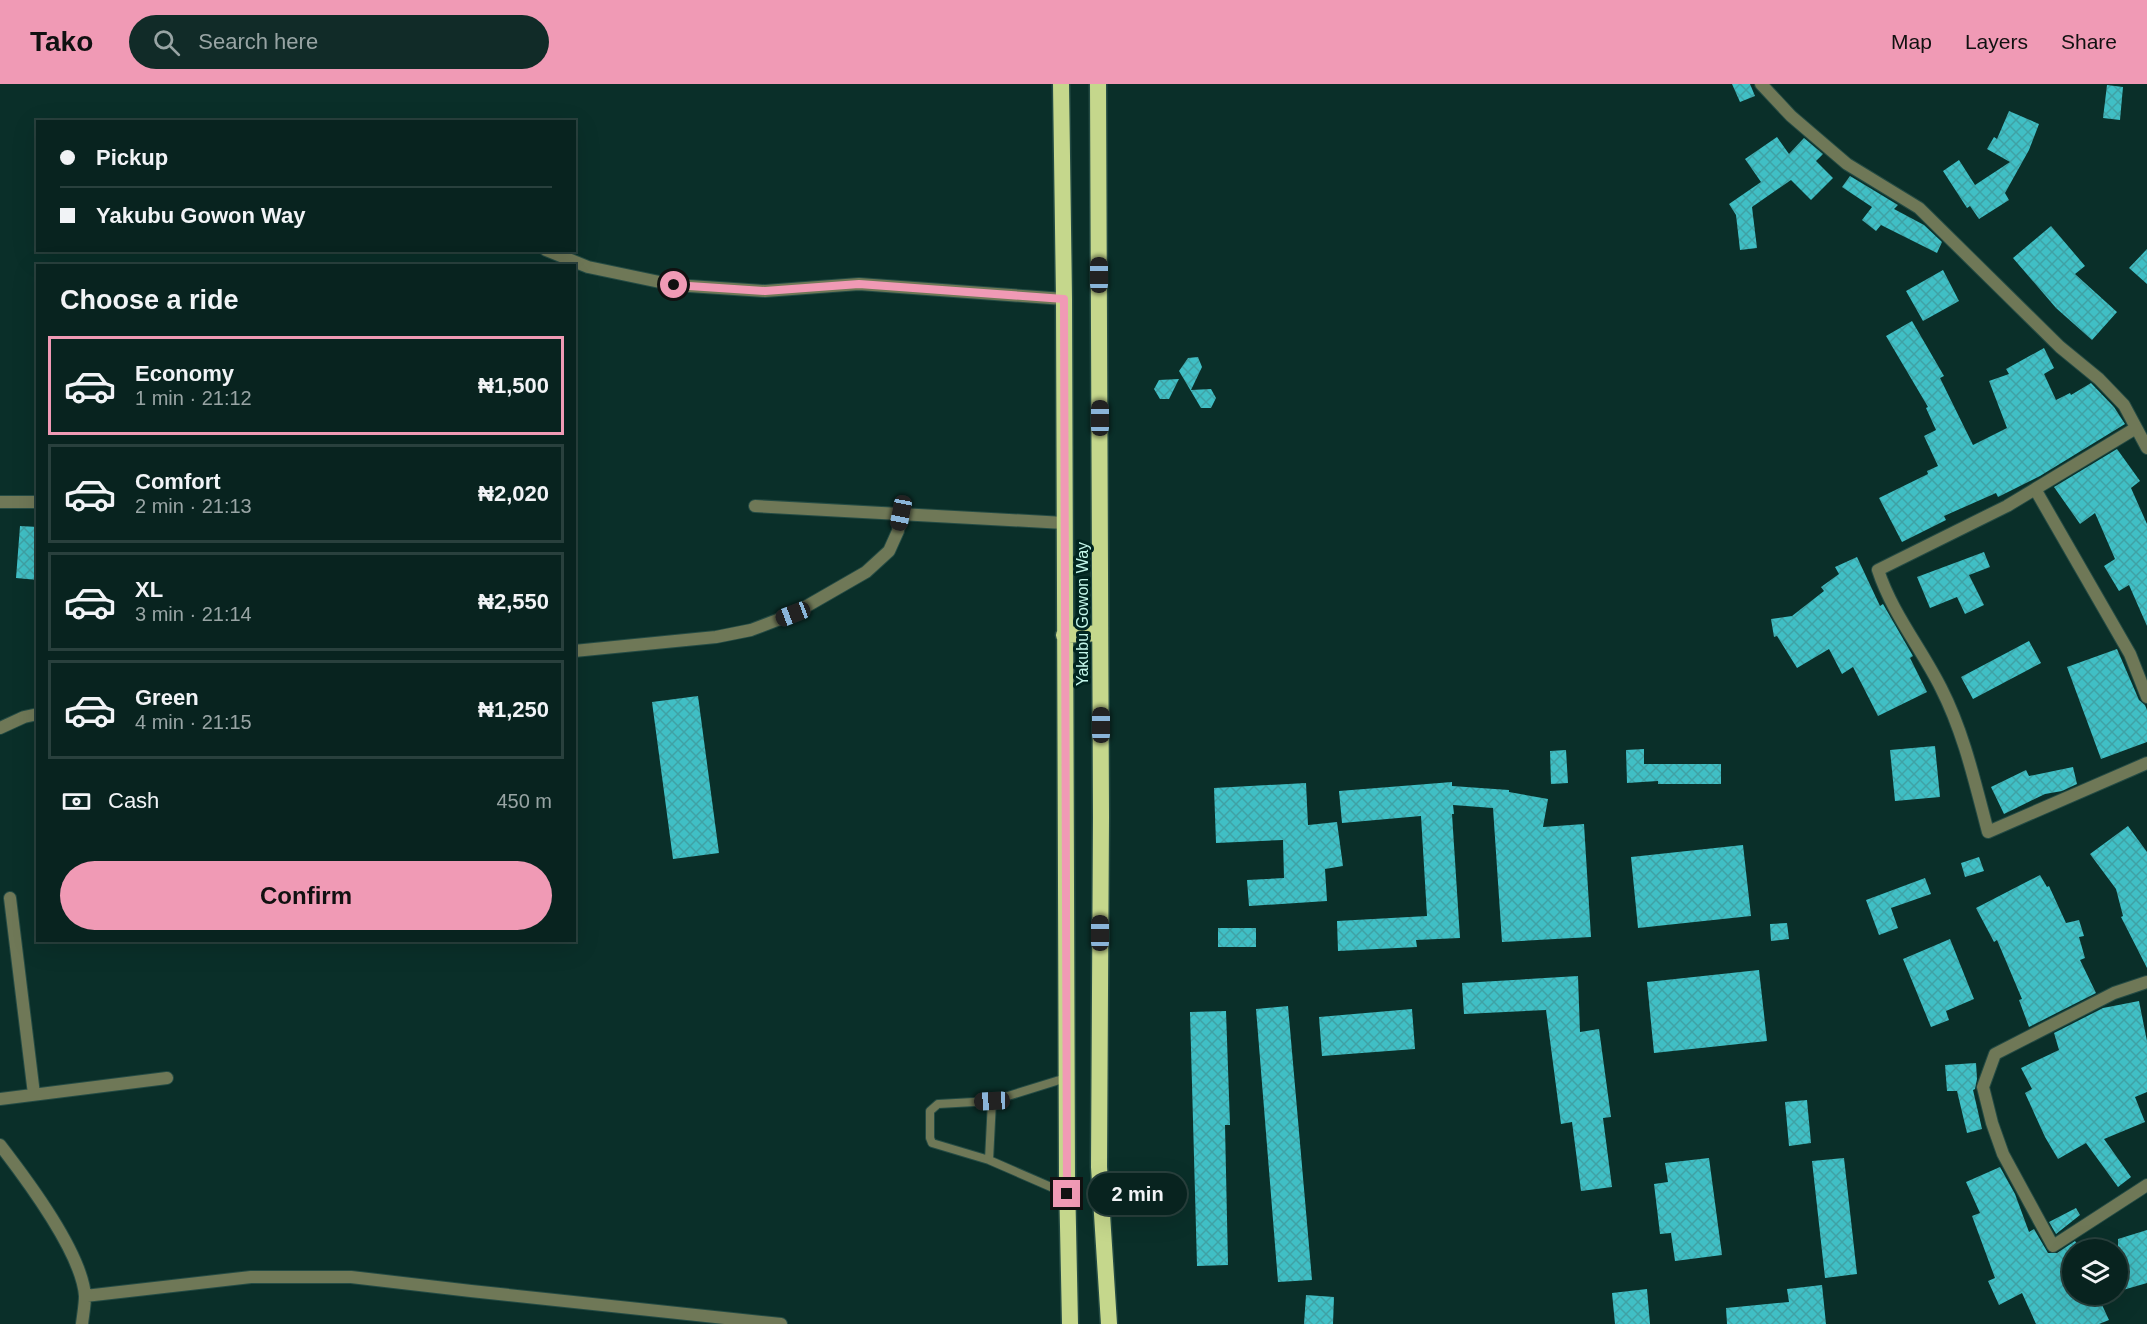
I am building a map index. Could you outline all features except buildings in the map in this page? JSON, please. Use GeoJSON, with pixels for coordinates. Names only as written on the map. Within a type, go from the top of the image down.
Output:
{"type":"FeatureCollection","features":[{"type":"Feature","properties":{"kind":"highway","name":"Yakubu Gowon Way"},"geometry":{"type":"LineString","coordinates":[[1061,84],[1064,299],[1066,1078],[1070,1324]]}},
{"type":"Feature","properties":{"kind":"highway","name":"Yakubu Gowon Way"},"geometry":{"type":"LineString","coordinates":[[1098,84],[1101,817],[1098,1167],[1109,1324]]}},
{"type":"Feature","properties":{"kind":"highway"},"geometry":{"type":"LineString","coordinates":[[1064,635],[1100,633]]}},
{"type":"Feature","properties":{"kind":"street"},"geometry":{"type":"LineString","coordinates":[[1761,84],[1791,116],[1847,164],[1919,208],[2060,347],[2099,379],[2124,405],[2147,448]]}},
{"type":"Feature","properties":{"kind":"street"},"geometry":{"type":"LineString","coordinates":[[551,252],[588,267],[674,285],[765,291],[859,284],[1064,299]]}},
{"type":"Feature","properties":{"kind":"street"},"geometry":{"type":"LineString","coordinates":[[2136,428],[2007,506],[1878,570],[1885,590],[1941,688],[1960,732],[1988,832],[2147,763]]}},
{"type":"Feature","properties":{"kind":"street"},"geometry":{"type":"LineString","coordinates":[[2036,489],[2130,654],[2147,697]]}},
{"type":"Feature","properties":{"kind":"street"},"geometry":{"type":"LineString","coordinates":[[0,502],[36,502]]}},
{"type":"Feature","properties":{"kind":"street"},"geometry":{"type":"LineString","coordinates":[[755,506],[1064,523]]}},
{"type":"Feature","properties":{"kind":"street"},"geometry":{"type":"LineString","coordinates":[[576,651],[716,637],[751,630],[793,614],[866,572],[889,551],[898,531],[901,513]]}},
{"type":"Feature","properties":{"kind":"street"},"geometry":{"type":"LineString","coordinates":[[0,728],[24,717],[36,714]]}},
{"type":"Feature","properties":{"kind":"street"},"geometry":{"type":"LineString","coordinates":[[10,898],[34,1095]]}},
{"type":"Feature","properties":{"kind":"street"},"geometry":{"type":"LineString","coordinates":[[2147,981],[2114,993],[1995,1054],[1983,1088],[1992,1123],[2004,1154],[2053,1246],[2147,1185]]}},
{"type":"Feature","properties":{"kind":"street"},"geometry":{"type":"LineString","coordinates":[[0,1099],[167,1078]]}},
{"type":"Feature","properties":{"kind":"street"},"geometry":{"type":"LineString","coordinates":[[0,1145],[28,1181],[76,1262],[85,1296],[82,1324]]}},
{"type":"Feature","properties":{"kind":"street"},"geometry":{"type":"LineString","coordinates":[[85,1296],[250,1277],[351,1277],[781,1324]]}},
{"type":"Feature","properties":{"kind":"lane"},"geometry":{"type":"LineString","coordinates":[[1066,1078],[992,1101],[938,1104],[930,1111],[930,1138],[932,1143],[989,1160],[1067,1194]]}},
{"type":"Feature","properties":{"kind":"lane"},"geometry":{"type":"LineString","coordinates":[[989,1160],[992,1101]]}},
{"type":"Feature","properties":{"kind":"route"},"geometry":{"type":"LineString","coordinates":[[674,285],[765,291],[859,284],[1064,299],[1067,1194]]}}]}
